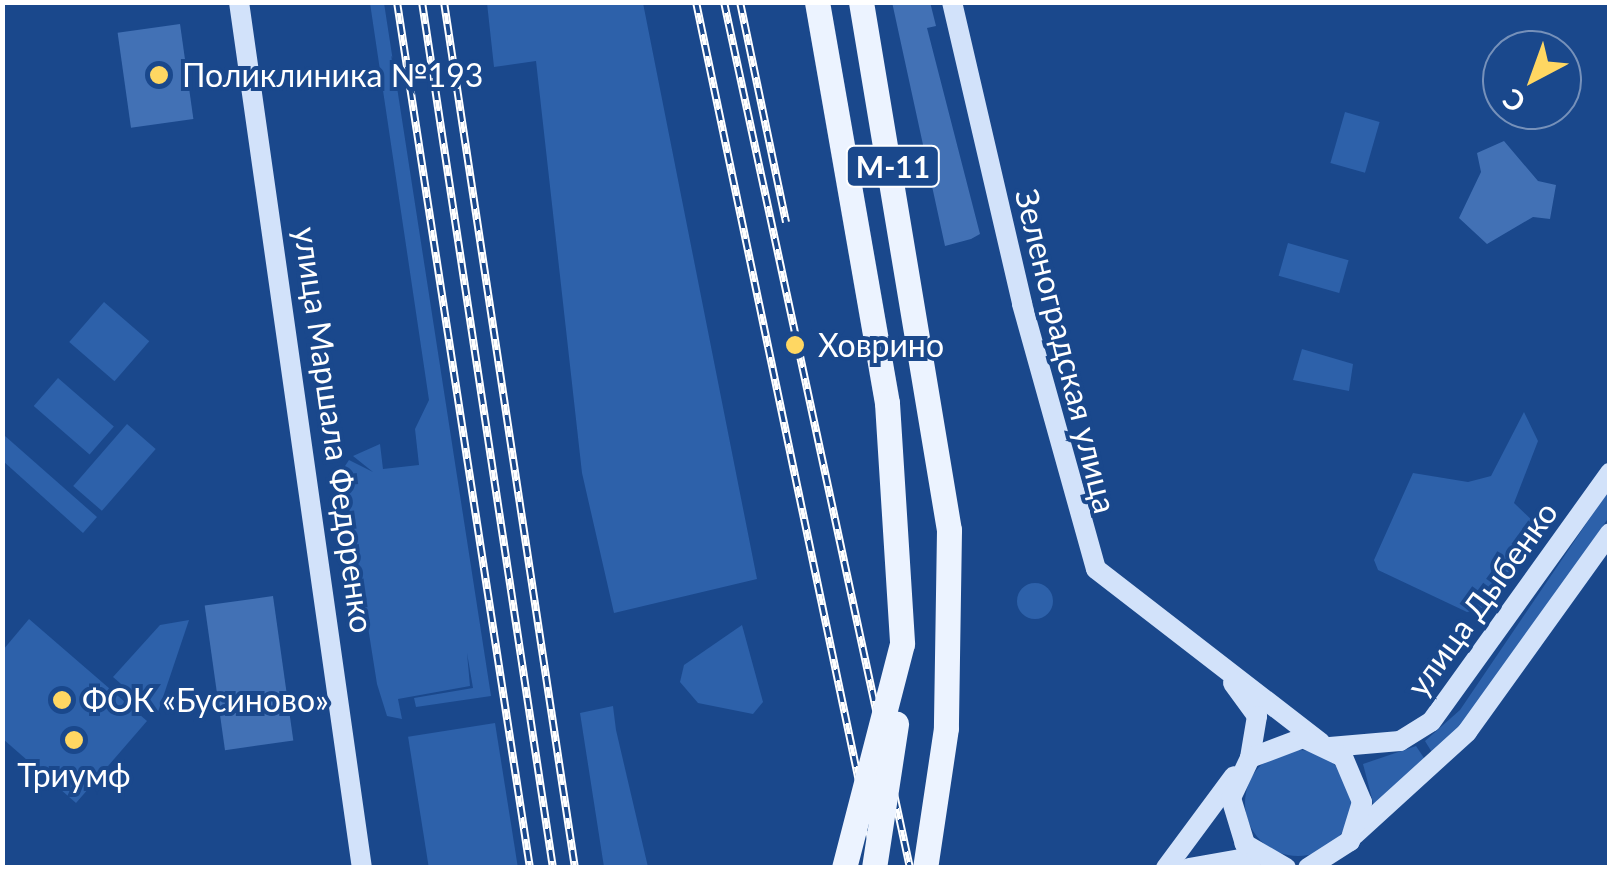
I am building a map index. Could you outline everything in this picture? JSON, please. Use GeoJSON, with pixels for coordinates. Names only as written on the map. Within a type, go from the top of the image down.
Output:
{"type":"FeatureCollection","features":[{"type":"Feature","properties":{"kind":"main road","name":"М-11"},"geometry":{"type":"LineString","coordinates":[[818,2],[887,403],[902,576],[902,644],[874,868]]}},
{"type":"Feature","properties":{"kind":"main road","name":"М-11"},"geometry":{"type":"LineString","coordinates":[[861,2],[944,454],[951,576],[946,728],[925,868]]}},
{"type":"Feature","properties":{"kind":"main road"},"geometry":{"type":"LineString","coordinates":[[844,868],[902,644]]}},
{"type":"Feature","properties":{"kind":"street","name":"улица Маршала Федоренко"},"geometry":{"type":"LineString","coordinates":[[239,2],[362,868]]}},
{"type":"Feature","properties":{"kind":"street","name":"Зеленоградская улица"},"geometry":{"type":"LineString","coordinates":[[952,2],[1085,544],[1110,584],[1326,745],[1360,786],[1352,838],[1342,868]]}},
{"type":"Feature","properties":{"kind":"street","name":"улица Дыбенко"},"geometry":{"type":"LineString","coordinates":[[1246,762],[1283,739],[1326,745],[1400,741],[1430,722],[1610,473]]}},
{"type":"Feature","properties":{"kind":"street","name":"улица Дыбенко"},"geometry":{"type":"LineString","coordinates":[[1308,868],[1352,838],[1466,732],[1610,533]]}},
{"type":"Feature","properties":{"kind":"street","name":"Зеленоградская улица"},"geometry":{"type":"LineString","coordinates":[[1210,661],[1254,710],[1232,814],[1269,863]]}},
{"type":"Feature","properties":{"kind":"street"},"geometry":{"type":"LineString","coordinates":[[1166,868],[1246,762]]}},
{"type":"Feature","properties":{"kind":"street"},"geometry":{"type":"LineString","coordinates":[[1189,868],[1269,863]]}},
{"type":"Feature","properties":{"kind":"shaded area"},"geometry":{"type":"Polygon","coordinates":[[[370,3],[384,3],[491,696],[416,707],[414,698],[473,688],[467,653],[470,686],[398,699],[402,719],[387,716],[377,684],[343,469],[349,460],[373,472],[353,456],[380,444],[383,469],[419,465],[415,429],[429,400],[370,3]]]}},
{"type":"Feature","properties":{"kind":"shaded area"},"geometry":{"type":"Polygon","coordinates":[[[487,3],[643,3],[757,579],[614,613],[582,473],[536,61],[494,67],[487,3]]]}},
{"type":"Feature","properties":{"kind":"shaded area"},"geometry":{"type":"Polygon","coordinates":[[[1345,112],[1380,122],[1365,173],[1330,163],[1345,112]]]}},
{"type":"Feature","properties":{"kind":"shaded area"},"geometry":{"type":"Polygon","coordinates":[[[1288,243],[1349,260],[1339,293],[1279,276],[1288,243]]]}},
{"type":"Feature","properties":{"kind":"shaded area"},"geometry":{"type":"Polygon","coordinates":[[[104,302],[149,341],[115,381],[69,342],[104,302]]]}},
{"type":"Feature","properties":{"kind":"shaded area"},"geometry":{"type":"Polygon","coordinates":[[[1302,349],[1353,364],[1349,391],[1293,380],[1302,349]]]}},
{"type":"Feature","properties":{"kind":"shaded area"},"geometry":{"type":"Polygon","coordinates":[[[58,378],[114,427],[90,454],[34,406],[58,378]]]}},
{"type":"Feature","properties":{"kind":"shaded area"},"geometry":{"type":"Polygon","coordinates":[[[1524,412],[1538,441],[1514,503],[1538,526],[1486,609],[1467,612],[1378,570],[1374,560],[1413,473],[1468,482],[1491,476],[1524,412]]]}},
{"type":"Feature","properties":{"kind":"shaded area"},"geometry":{"type":"Polygon","coordinates":[[[127,424],[156,449],[102,511],[73,486],[127,424]]]}},
{"type":"Feature","properties":{"kind":"shaded area"},"geometry":{"type":"Polygon","coordinates":[[[5,436],[97,517],[83,533],[3,461],[5,436]]]}},
{"type":"Feature","properties":{"kind":"shaded area"},"geometry":{"type":"Polygon","coordinates":[[[1609,490],[1609,517],[1476,710],[1433,754],[1425,741],[1460,710],[1609,490]]]}},
{"type":"Feature","properties":{"kind":"shaded area"},"geometry":{"type":"Polygon","coordinates":[[[1035,583],[1048,588],[1053,601],[1048,614],[1035,619],[1022,614],[1017,601],[1022,588],[1035,583]]]}},
{"type":"Feature","properties":{"kind":"shaded area","name":"ФОК «Бусиново»"},"geometry":{"type":"Polygon","coordinates":[[[29,619],[147,721],[76,803],[3,739],[3,650],[29,619]]]}},
{"type":"Feature","properties":{"kind":"shaded area"},"geometry":{"type":"Polygon","coordinates":[[[189,620],[157,715],[113,677],[160,625],[189,620]]]}},
{"type":"Feature","properties":{"kind":"shaded area"},"geometry":{"type":"Polygon","coordinates":[[[742,625],[763,702],[753,714],[698,703],[680,682],[684,665],[742,625]]]}},
{"type":"Feature","properties":{"kind":"shaded area"},"geometry":{"type":"Polygon","coordinates":[[[613,706],[648,867],[604,867],[580,713],[613,706]]]}},
{"type":"Feature","properties":{"kind":"shaded area"},"geometry":{"type":"Polygon","coordinates":[[[495,723],[518,867],[429,868],[408,737],[495,723]]]}},
{"type":"Feature","properties":{"kind":"shaded area"},"geometry":{"type":"Polygon","coordinates":[[[1416,746],[1426,761],[1375,810],[1363,764],[1416,746]]]}},
{"type":"Feature","properties":{"kind":"shaded area"},"geometry":{"type":"Polygon","coordinates":[[[1298,750],[1318,754],[1335,766],[1347,783],[1351,803],[1347,823],[1335,840],[1318,852],[1298,856],[1278,852],[1261,840],[1249,823],[1245,803],[1249,783],[1261,766],[1278,754],[1298,750]]]}},
{"type":"Feature","properties":{"kind":"building","name":"Ховрино"},"geometry":{"type":"Polygon","coordinates":[[[892,2],[930,2],[936,26],[927,28],[980,234],[971,239],[945,246],[892,2]]]}},
{"type":"Feature","properties":{"kind":"building","name":"Поликлиника №193"},"geometry":{"type":"Polygon","coordinates":[[[180,24],[193,119],[131,128],[118,33],[180,24]]]}},
{"type":"Feature","properties":{"kind":"building"},"geometry":{"type":"Polygon","coordinates":[[[1504,141],[1538,181],[1556,185],[1550,219],[1533,217],[1487,244],[1459,218],[1481,172],[1477,153],[1504,141]]]}},
{"type":"Feature","properties":{"kind":"building"},"geometry":{"type":"Polygon","coordinates":[[[273,596],[293,741],[225,750],[205,606],[273,596]]]}},
{"type":"Feature","properties":{"kind":"railway"},"geometry":{"type":"LineString","coordinates":[[397,2],[530,868]]}},
{"type":"Feature","properties":{"kind":"railway"},"geometry":{"type":"LineString","coordinates":[[422,2],[553,868]]}},
{"type":"Feature","properties":{"kind":"railway"},"geometry":{"type":"LineString","coordinates":[[444,2],[575,868]]}},
{"type":"Feature","properties":{"kind":"railway"},"geometry":{"type":"LineString","coordinates":[[696,2],[877,868]]}},
{"type":"Feature","properties":{"kind":"railway"},"geometry":{"type":"LineString","coordinates":[[724,2],[910,868]]}},
{"type":"Feature","properties":{"kind":"railway"},"geometry":{"type":"LineString","coordinates":[[740,2],[786,222]]}},
{"type":"Feature","properties":{"kind":"place","name":"Поликлиника №193"},"geometry":{"type":"Point","coordinates":[159,75]}},
{"type":"Feature","properties":{"kind":"place","name":"Ховрино"},"geometry":{"type":"Point","coordinates":[795,345]}},
{"type":"Feature","properties":{"kind":"place","name":"ФОК «Бусиново»"},"geometry":{"type":"Point","coordinates":[62,700]}},
{"type":"Feature","properties":{"kind":"place","name":"Триумф"},"geometry":{"type":"Point","coordinates":[74,740]}}]}
